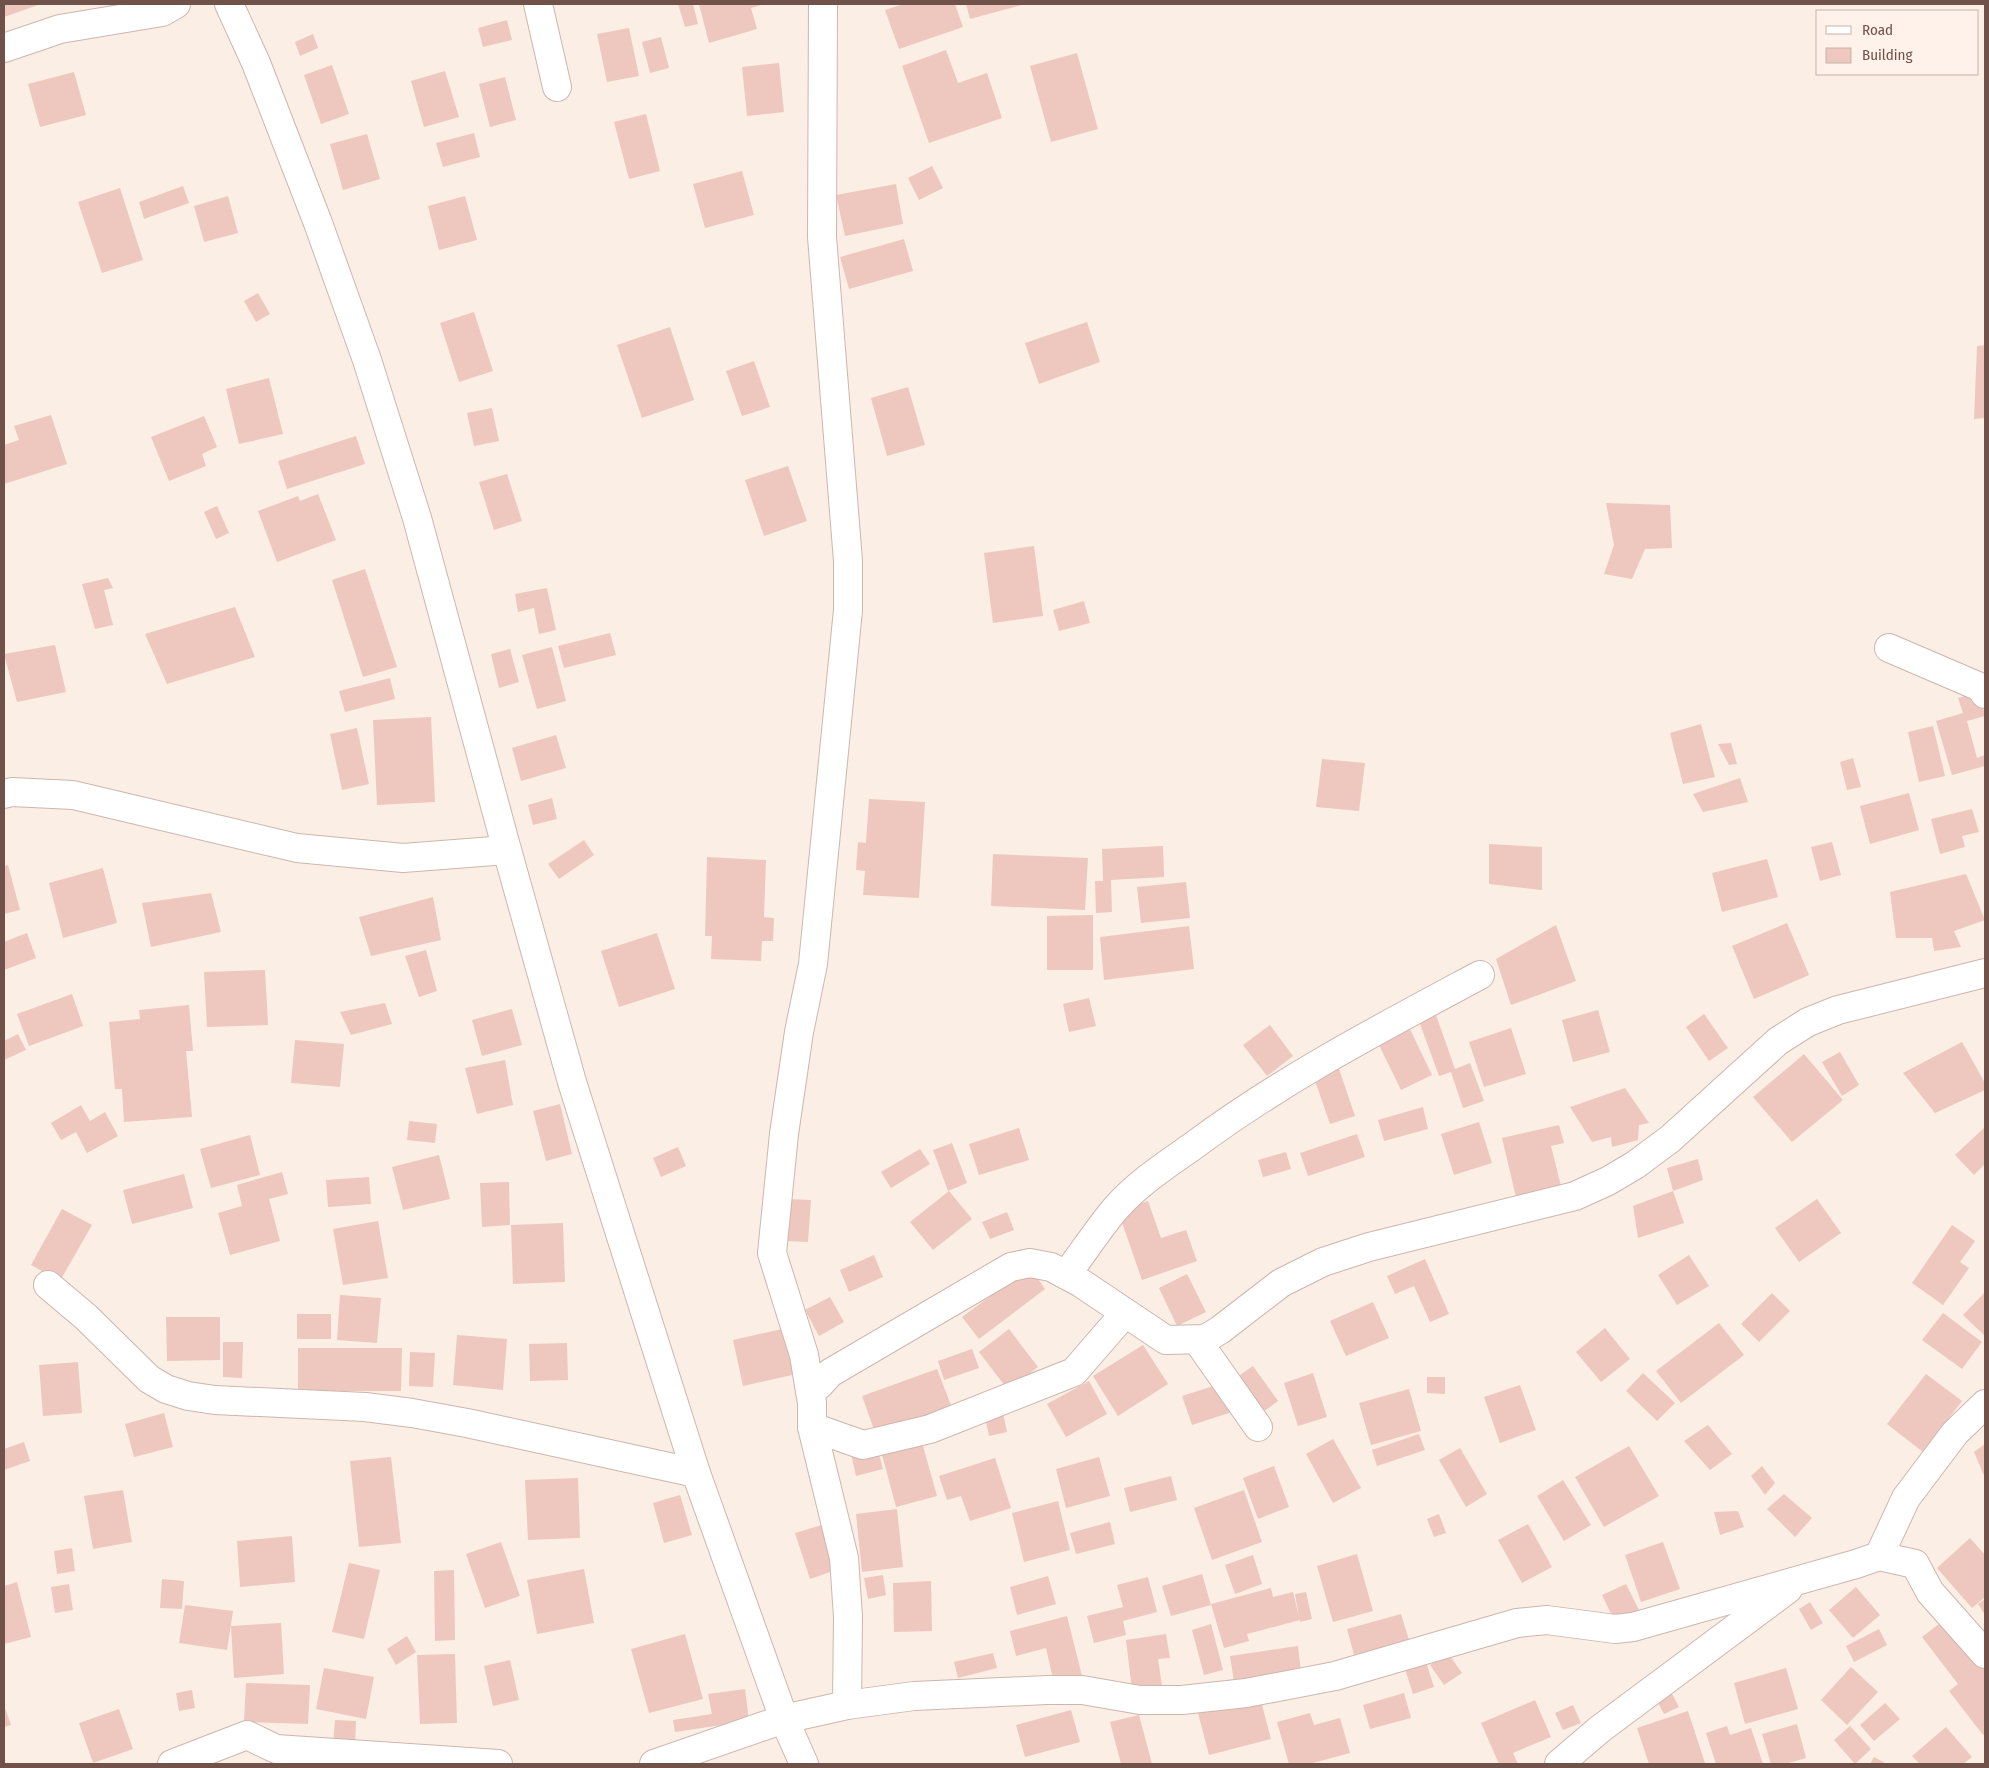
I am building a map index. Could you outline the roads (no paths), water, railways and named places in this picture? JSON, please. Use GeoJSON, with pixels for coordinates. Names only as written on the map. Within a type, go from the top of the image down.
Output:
{"type":"FeatureCollection","features":[{"type":"Feature","properties":{"kind":"street"},"geometry":{"type":"LineString","coordinates":[[4,48],[60,29],[162,12],[176,4]]}},
{"type":"Feature","properties":{"kind":"street"},"geometry":{"type":"LineString","coordinates":[[229,4],[256,63],[318,223],[367,360],[417,518],[572,1082],[696,1472],[784,1719],[804,1764]]}},
{"type":"Feature","properties":{"kind":"street"},"geometry":{"type":"LineString","coordinates":[[538,4],[557,87]]}},
{"type":"Feature","properties":{"kind":"street"},"geometry":{"type":"LineString","coordinates":[[823,4],[822,237],[848,561],[848,610],[813,964],[799,1032],[784,1134],[772,1253],[804,1355],[812,1403],[812,1427],[844,1558],[848,1617],[847,1705]]}},
{"type":"Feature","properties":{"kind":"street"},"geometry":{"type":"LineString","coordinates":[[1889,648],[1980,687],[1985,694]]}},
{"type":"Feature","properties":{"kind":"street"},"geometry":{"type":"LineString","coordinates":[[4,794],[12,792],[73,795],[298,848],[403,858],[507,850]]}},
{"type":"Feature","properties":{"kind":"street"},"geometry":{"type":"LineString","coordinates":[[810,1391],[819,1385],[830,1373],[1011,1267],[1030,1263],[1051,1267],[1066,1275],[1166,1340],[1204,1339],[1220,1330],[1281,1283],[1323,1262],[1369,1247],[1575,1196],[1608,1181],[1635,1165],[1670,1139],[1778,1041],[1808,1022],[1838,1010],[1985,973]]}},
{"type":"Feature","properties":{"kind":"street"},"geometry":{"type":"LineString","coordinates":[[1066,1275],[1116,1208],[1142,1183],[1215,1129],[1291,1078],[1480,975]]}},
{"type":"Feature","properties":{"kind":"street"},"geometry":{"type":"LineString","coordinates":[[48,1285],[86,1317],[149,1379],[166,1389],[188,1396],[215,1400],[364,1407],[412,1413],[468,1423],[696,1472]]}},
{"type":"Feature","properties":{"kind":"street"},"geometry":{"type":"LineString","coordinates":[[812,1427],[863,1445],[930,1429],[1074,1372],[1125,1313]]}},
{"type":"Feature","properties":{"kind":"street"},"geometry":{"type":"LineString","coordinates":[[1197,1340],[1258,1427]]}},
{"type":"Feature","properties":{"kind":"street"},"geometry":{"type":"LineString","coordinates":[[1880,1556],[1906,1498],[1955,1433],[1985,1404]]}},
{"type":"Feature","properties":{"kind":"street"},"geometry":{"type":"LineString","coordinates":[[654,1764],[784,1719],[847,1705],[914,1696],[1082,1690],[1140,1700],[1182,1700],[1246,1693],[1335,1676],[1517,1623],[1548,1620],[1615,1629],[1633,1627],[1880,1556],[1915,1564],[1930,1592],[1985,1654]]}},
{"type":"Feature","properties":{"kind":"street"},"geometry":{"type":"LineString","coordinates":[[1559,1764],[1600,1729],[1800,1580]]}},
{"type":"Feature","properties":{"kind":"street"},"geometry":{"type":"LineString","coordinates":[[172,1764],[247,1735],[276,1749],[498,1764]]}}]}
